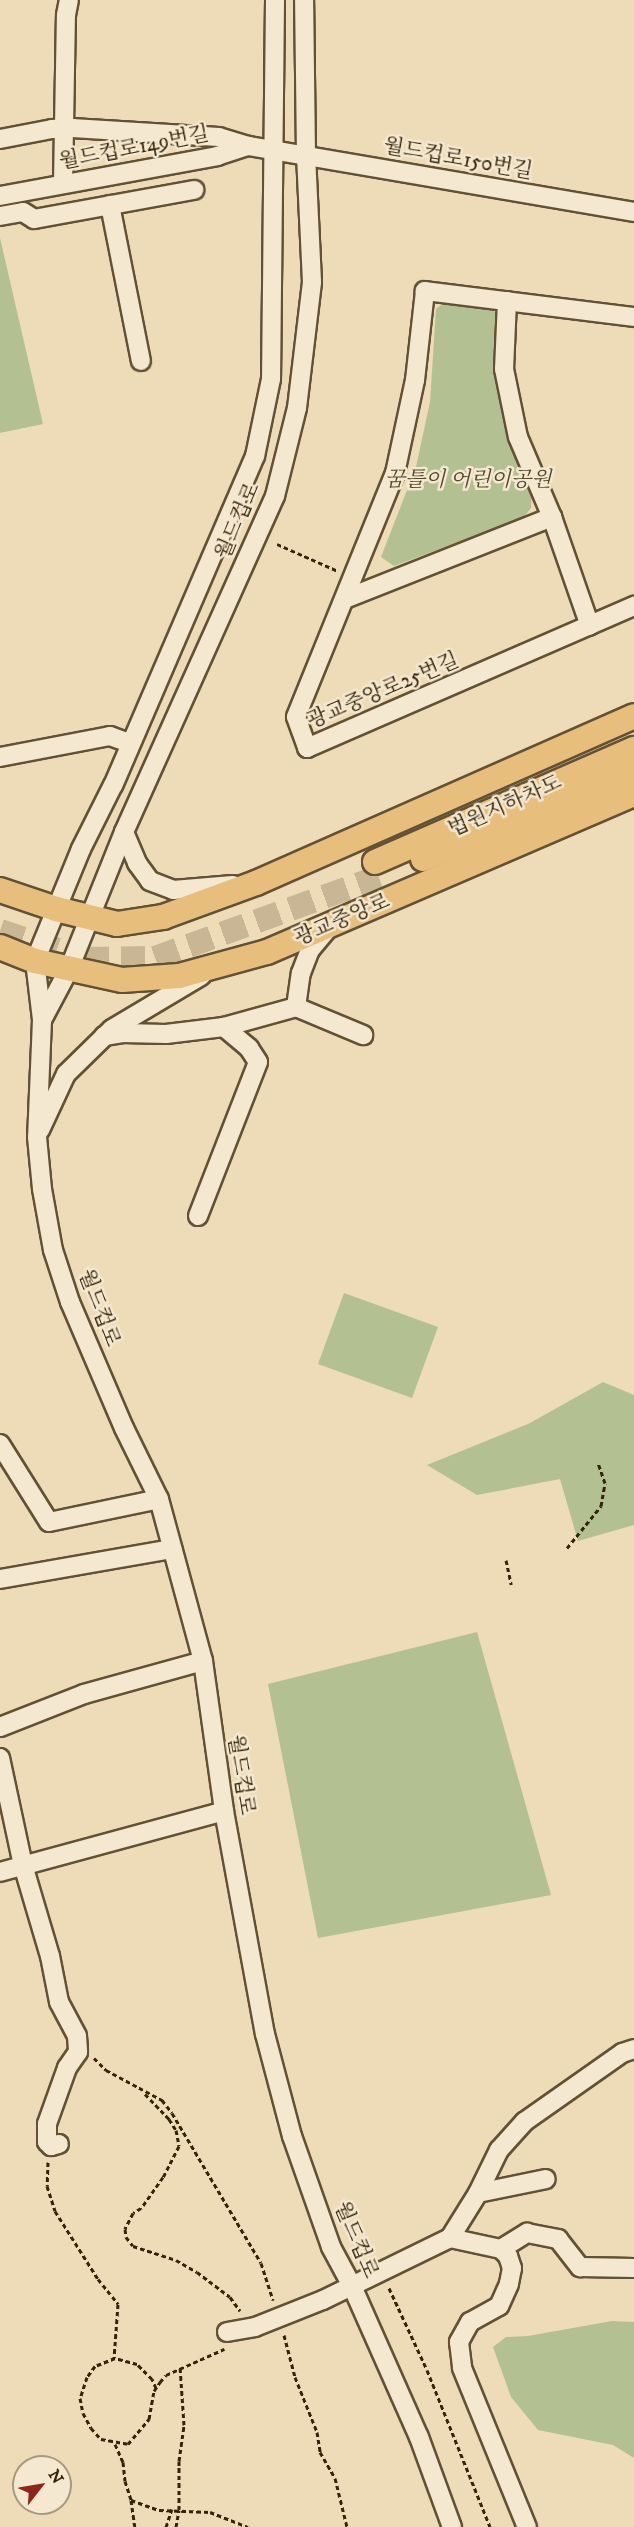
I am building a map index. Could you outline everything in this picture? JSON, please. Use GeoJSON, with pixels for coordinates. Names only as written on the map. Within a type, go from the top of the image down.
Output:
{"type":"FeatureCollection","features":[{"type":"Feature","properties":{"kind":"main road"},"geometry":{"type":"LineString","coordinates":[[0,890],[56,909],[117,924],[163,917],[256,883],[634,716]]}},
{"type":"Feature","properties":{"kind":"main road","name":"법원지하차도"},"geometry":{"type":"LineString","coordinates":[[634,749],[377,870],[634,772]]}},
{"type":"Feature","properties":{"kind":"main road","name":"광교중앙로"},"geometry":{"type":"LineString","coordinates":[[0,947],[35,961],[122,980],[179,976],[267,952],[634,794]]}},
{"type":"Feature","properties":{"kind":"street"},"geometry":{"type":"LineString","coordinates":[[63,184],[66,15],[69,0]]}},
{"type":"Feature","properties":{"kind":"street","name":"월드컵로"},"geometry":{"type":"LineString","coordinates":[[275,0],[271,379],[255,456],[35,961],[42,1020],[37,1137],[42,1189],[53,1250],[70,1302],[124,1428],[159,1499],[202,1662],[224,1811],[265,2034],[292,2136],[331,2247],[352,2286],[419,2438],[452,2527]]}},
{"type":"Feature","properties":{"kind":"street","name":"월드컵로"},"geometry":{"type":"LineString","coordinates":[[42,1020],[69,969],[124,832],[275,496],[297,408],[312,282],[306,156],[304,0]]}},
{"type":"Feature","properties":{"kind":"street"},"geometry":{"type":"LineString","coordinates":[[0,139],[63,129],[219,137],[248,146]]}},
{"type":"Feature","properties":{"kind":"street","name":"월드컵로149번길"},"geometry":{"type":"LineString","coordinates":[[0,196],[217,156],[248,146],[275,151]]}},
{"type":"Feature","properties":{"kind":"street","name":"월드컵로150번길"},"geometry":{"type":"LineString","coordinates":[[275,151],[634,212]]}},
{"type":"Feature","properties":{"kind":"street"},"geometry":{"type":"LineString","coordinates":[[0,216],[23,212],[34,219],[194,190]]}},
{"type":"Feature","properties":{"kind":"street"},"geometry":{"type":"LineString","coordinates":[[110,205],[141,361]]}},
{"type":"Feature","properties":{"kind":"street","name":"광교중앙로25번길"},"geometry":{"type":"LineString","coordinates":[[634,317],[424,291],[415,380],[395,473],[296,717],[307,748],[634,606]]}},
{"type":"Feature","properties":{"kind":"street"},"geometry":{"type":"LineString","coordinates":[[507,301],[504,369],[518,437],[552,517],[590,626]]}},
{"type":"Feature","properties":{"kind":"street"},"geometry":{"type":"LineString","coordinates":[[345,599],[552,517]]}},
{"type":"Feature","properties":{"kind":"street"},"geometry":{"type":"LineString","coordinates":[[0,757],[110,736],[129,743]]}},
{"type":"Feature","properties":{"kind":"street"},"geometry":{"type":"LineString","coordinates":[[124,832],[137,863],[150,881],[173,890],[256,883]]}},
{"type":"Feature","properties":{"kind":"street"},"geometry":{"type":"LineString","coordinates":[[296,1008],[301,973],[310,950],[331,924]]}},
{"type":"Feature","properties":{"kind":"street"},"geometry":{"type":"LineString","coordinates":[[37,1137],[66,1074],[104,1036],[219,965]]}},
{"type":"Feature","properties":{"kind":"street"},"geometry":{"type":"LineString","coordinates":[[104,1036],[123,1033],[166,1034],[224,1027],[296,1008],[363,1035]]}},
{"type":"Feature","properties":{"kind":"street"},"geometry":{"type":"LineString","coordinates":[[198,1216],[258,1062],[249,1048],[224,1027]]}},
{"type":"Feature","properties":{"kind":"street"},"geometry":{"type":"LineString","coordinates":[[0,1444],[49,1522],[159,1499]]}},
{"type":"Feature","properties":{"kind":"street"},"geometry":{"type":"LineString","coordinates":[[0,1579],[172,1549]]}},
{"type":"Feature","properties":{"kind":"street"},"geometry":{"type":"LineString","coordinates":[[0,1727],[84,1694],[202,1662]]}},
{"type":"Feature","properties":{"kind":"street"},"geometry":{"type":"LineString","coordinates":[[0,1758],[23,1865],[50,1956],[59,2002],[76,2036],[78,2052],[67,2068],[47,2124],[47,2142],[54,2151]]}},
{"type":"Feature","properties":{"kind":"street"},"geometry":{"type":"LineString","coordinates":[[0,1872],[224,1811]]}},
{"type":"Feature","properties":{"kind":"street"},"geometry":{"type":"LineString","coordinates":[[227,2332],[247,2326],[255,2327],[280,2318],[450,2238],[478,2193],[499,2150],[524,2122],[622,2052],[634,2049]]}},
{"type":"Feature","properties":{"kind":"street"},"geometry":{"type":"LineString","coordinates":[[478,2193],[546,2179]]}},
{"type":"Feature","properties":{"kind":"street"},"geometry":{"type":"LineString","coordinates":[[501,2249],[527,2233],[558,2240],[580,2267],[634,2268]]}},
{"type":"Feature","properties":{"kind":"street"},"geometry":{"type":"LineString","coordinates":[[450,2238],[501,2249],[508,2256],[512,2268],[509,2284],[499,2306],[470,2322],[459,2342],[462,2368],[527,2527]]}},
{"type":"Feature","properties":{"kind":"path"},"geometry":{"type":"LineString","coordinates":[[277,544],[354,578]]}},
{"type":"Feature","properties":{"kind":"path"},"geometry":{"type":"LineString","coordinates":[[567,1548],[601,1506],[605,1483],[598,1463]]}},
{"type":"Feature","properties":{"kind":"path"},"geometry":{"type":"LineString","coordinates":[[506,1560],[511,1584]]}},
{"type":"Feature","properties":{"kind":"path"},"geometry":{"type":"LineString","coordinates":[[75,2056],[92,2056],[106,2070],[132,2082],[169,2119],[176,2130],[179,2145],[163,2177],[141,2208],[133,2213],[125,2229],[126,2237],[133,2246],[176,2260],[230,2297],[247,2326],[245,2336],[228,2348],[166,2375],[156,2388],[149,2419],[128,2444],[101,2439],[91,2428],[83,2413],[80,2398],[95,2366],[115,2358],[128,2360],[146,2371],[156,2388]]}},
{"type":"Feature","properties":{"kind":"path"},"geometry":{"type":"LineString","coordinates":[[141,2091],[162,2100],[191,2142],[261,2263],[280,2318],[295,2377],[317,2432],[320,2452],[335,2478],[347,2527]]}},
{"type":"Feature","properties":{"kind":"path"},"geometry":{"type":"LineString","coordinates":[[54,2151],[47,2186],[55,2211],[93,2272],[118,2304],[114,2358]]}},
{"type":"Feature","properties":{"kind":"path"},"geometry":{"type":"LineString","coordinates":[[381,2271],[427,2370],[490,2527]]}},
{"type":"Feature","properties":{"kind":"path"},"geometry":{"type":"LineString","coordinates":[[176,2527],[179,2510],[179,2461],[184,2425],[180,2367]]}},
{"type":"Feature","properties":{"kind":"path"},"geometry":{"type":"LineString","coordinates":[[114,2442],[121,2455],[135,2527]]}},
{"type":"Feature","properties":{"kind":"path"},"geometry":{"type":"LineString","coordinates":[[131,2500],[159,2510],[210,2512],[248,2527]]}},
{"type":"Feature","properties":{"kind":"path"},"geometry":{"type":"LineString","coordinates":[[166,2527],[172,2509]]}},
{"type":"Feature","properties":{"kind":"green space"},"geometry":{"type":"Polygon","coordinates":[[[0,238],[43,424],[0,433],[0,238]]]}},
{"type":"Feature","properties":{"kind":"green space","name":"꿈틀이 어린이공원"},"geometry":{"type":"Polygon","coordinates":[[[446,301],[486,305],[496,313],[494,370],[508,439],[532,490],[531,508],[523,518],[394,566],[381,557],[416,467],[430,402],[436,309],[446,301]]]}},
{"type":"Feature","properties":{"kind":"green space"},"geometry":{"type":"Polygon","coordinates":[[[344,1293],[438,1327],[412,1398],[318,1364],[344,1293]]]}},
{"type":"Feature","properties":{"kind":"green space"},"geometry":{"type":"Polygon","coordinates":[[[603,1382],[634,1395],[634,1525],[578,1541],[560,1479],[477,1495],[427,1465],[530,1423],[603,1382]]]}},
{"type":"Feature","properties":{"kind":"green space"},"geometry":{"type":"Polygon","coordinates":[[[477,1632],[551,1895],[318,1938],[268,1684],[477,1632]]]}},
{"type":"Feature","properties":{"kind":"green space"},"geometry":{"type":"Polygon","coordinates":[[[612,2321],[634,2322],[634,2458],[613,2445],[538,2430],[511,2397],[493,2347],[506,2337],[528,2336],[612,2321]]]}},
{"type":"Feature","properties":{"kind":"tunnel"},"geometry":{"type":"LineString","coordinates":[[0,931],[85,959],[155,958],[379,877]]}}]}
